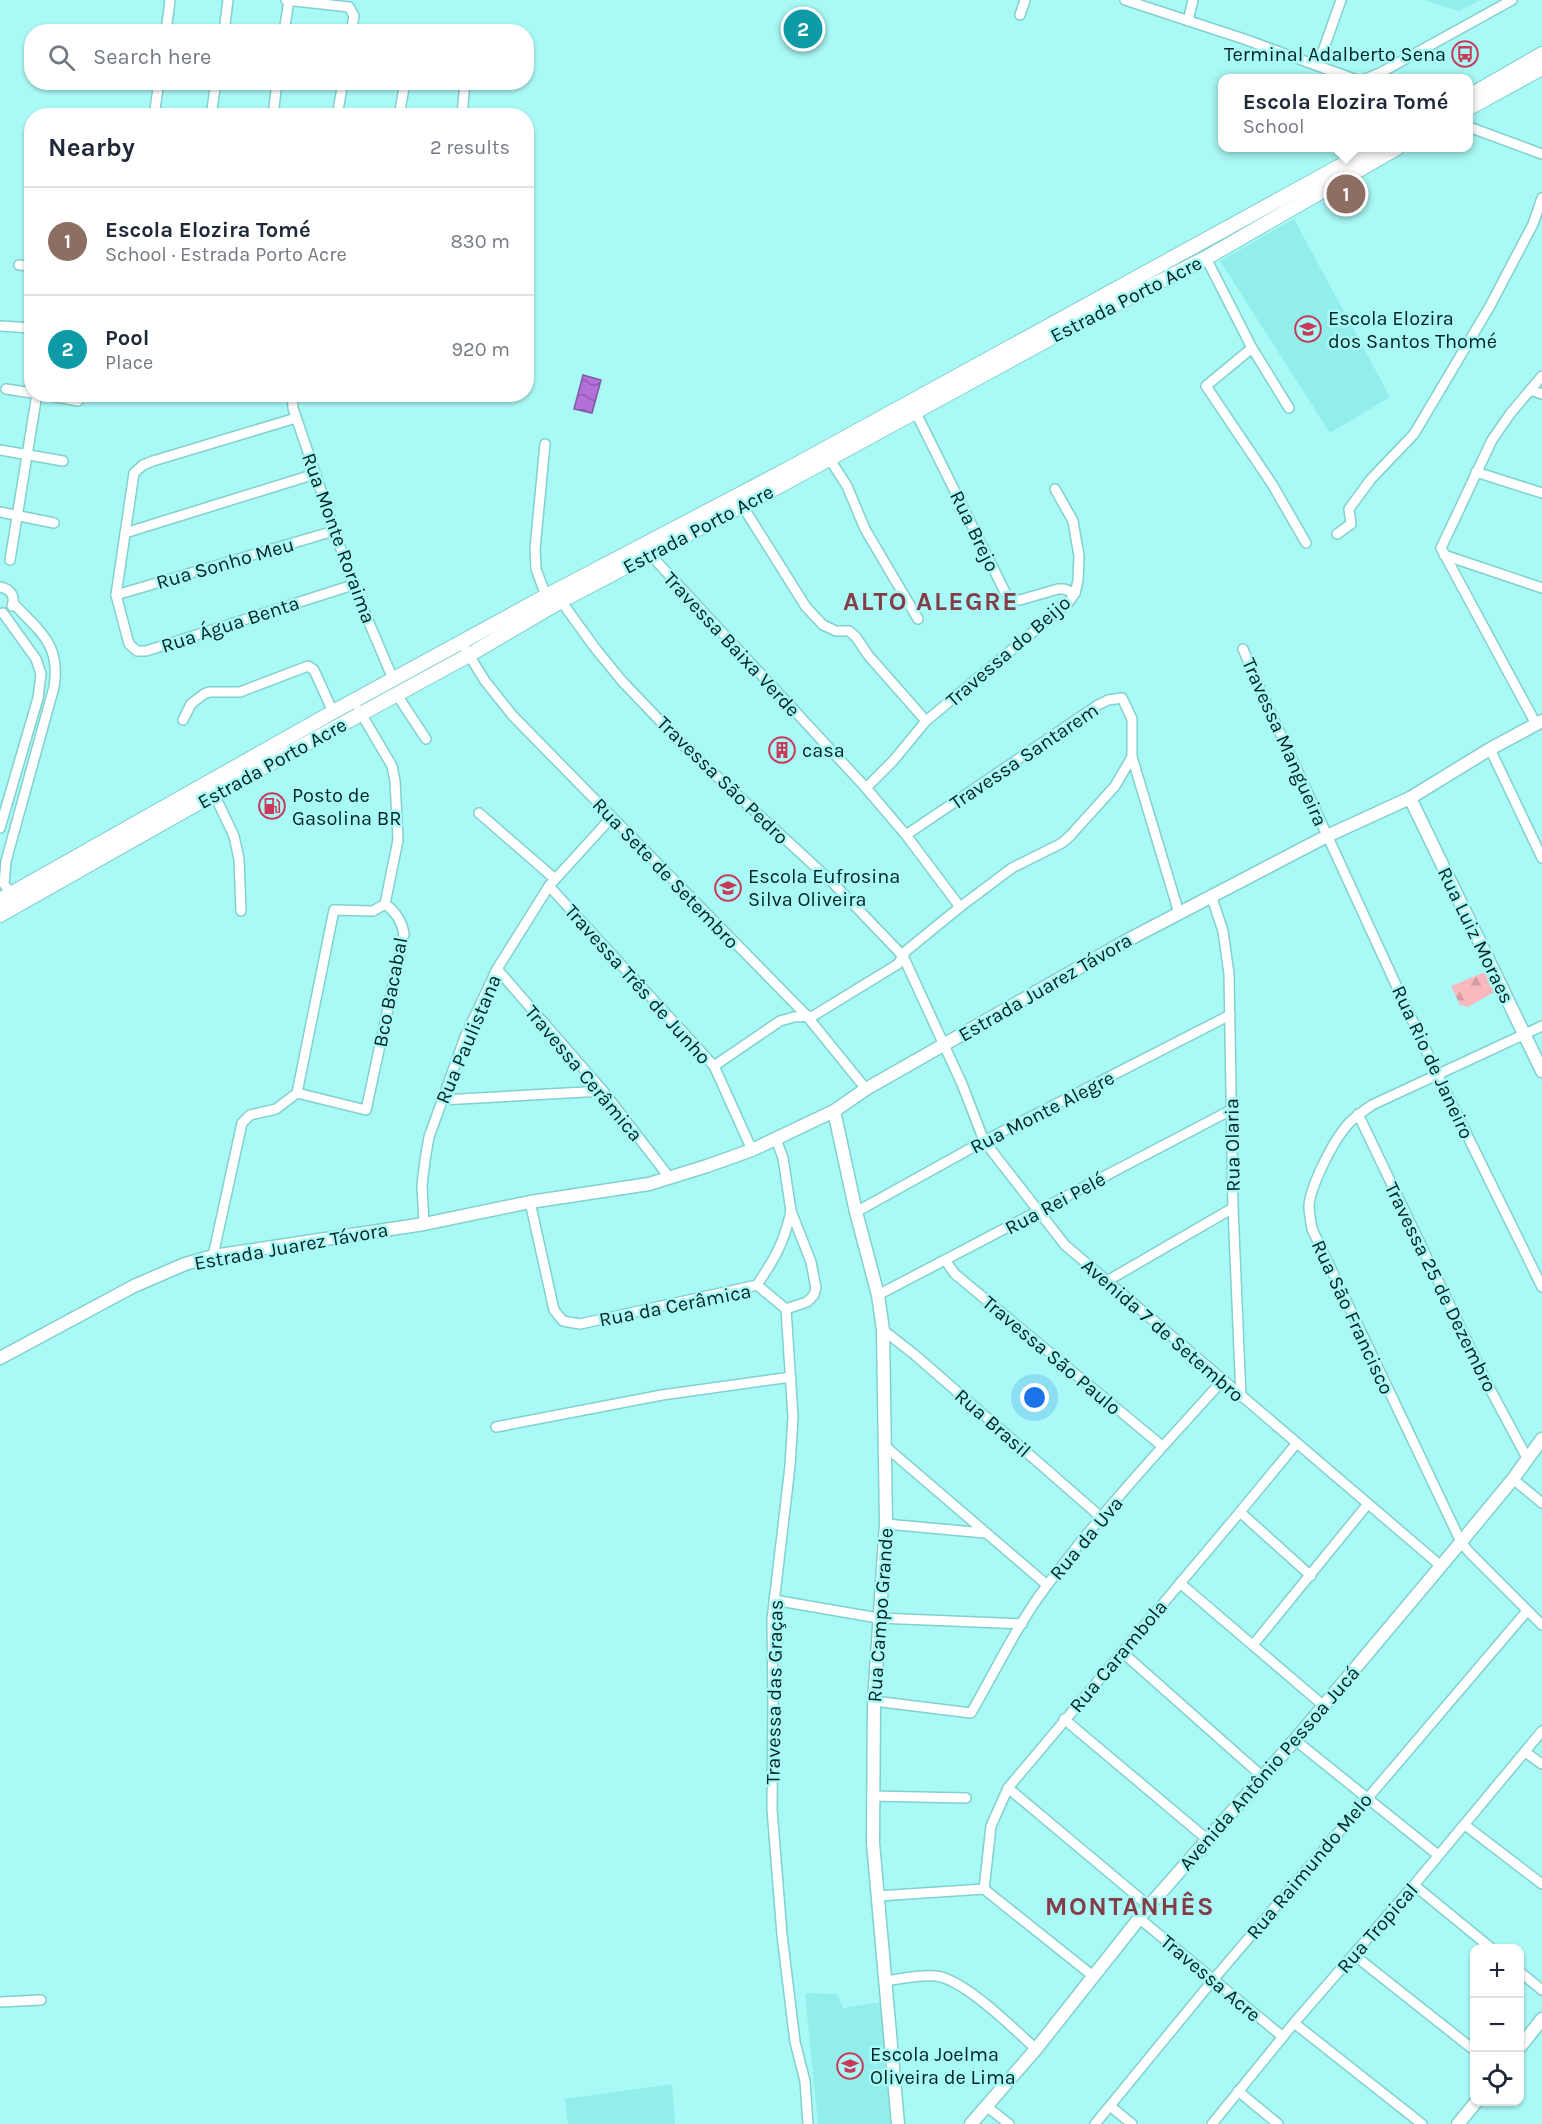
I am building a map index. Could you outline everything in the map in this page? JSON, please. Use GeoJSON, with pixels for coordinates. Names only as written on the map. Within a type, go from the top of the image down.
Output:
{"type":"FeatureCollection","features":[{"type":"Feature","properties":{"kind":"main road"},"geometry":{"type":"LineString","coordinates":[[1473,94],[1542,54]]}},
{"type":"Feature","properties":{"kind":"main road"},"geometry":{"type":"LineString","coordinates":[[1473,106],[1542,68]]}},
{"type":"Feature","properties":{"kind":"main road","name":"Estrada Porto Acre"},"geometry":{"type":"LineString","coordinates":[[6,897],[333,712],[546,596],[646,550],[912,407],[1364,152]]}},
{"type":"Feature","properties":{"kind":"main road","name":"Estrada Porto Acre"},"geometry":{"type":"LineString","coordinates":[[739,501],[829,458],[912,407],[1206,258],[1388,152]]}},
{"type":"Feature","properties":{"kind":"main road","name":"Estrada Porto Acre"},"geometry":{"type":"LineString","coordinates":[[0,915],[214,794],[469,655],[646,550]]}},
{"type":"Feature","properties":{"kind":"street"},"geometry":{"type":"LineString","coordinates":[[167,24],[170,0]]}},
{"type":"Feature","properties":{"kind":"street"},"geometry":{"type":"LineString","coordinates":[[225,24],[228,0]]}},
{"type":"Feature","properties":{"kind":"street"},"geometry":{"type":"LineString","coordinates":[[286,24],[293,0],[349,7],[353,12],[352,24]]}},
{"type":"Feature","properties":{"kind":"street"},"geometry":{"type":"LineString","coordinates":[[1020,15],[1025,0]]}},
{"type":"Feature","properties":{"kind":"street"},"geometry":{"type":"LineString","coordinates":[[1125,0],[1343,74]]}},
{"type":"Feature","properties":{"kind":"street"},"geometry":{"type":"LineString","coordinates":[[1188,21],[1193,0]]}},
{"type":"Feature","properties":{"kind":"street"},"geometry":{"type":"LineString","coordinates":[[1318,65],[1341,0]]}},
{"type":"Feature","properties":{"kind":"street"},"geometry":{"type":"LineString","coordinates":[[1377,74],[1512,0]]}},
{"type":"Feature","properties":{"kind":"street"},"geometry":{"type":"LineString","coordinates":[[155,108],[158,90]]}},
{"type":"Feature","properties":{"kind":"street"},"geometry":{"type":"LineString","coordinates":[[213,108],[215,90]]}},
{"type":"Feature","properties":{"kind":"street"},"geometry":{"type":"LineString","coordinates":[[274,108],[276,90]]}},
{"type":"Feature","properties":{"kind":"street"},"geometry":{"type":"LineString","coordinates":[[338,108],[342,90]]}},
{"type":"Feature","properties":{"kind":"street"},"geometry":{"type":"LineString","coordinates":[[400,108],[404,90]]}},
{"type":"Feature","properties":{"kind":"street"},"geometry":{"type":"LineString","coordinates":[[463,108],[464,90]]}},
{"type":"Feature","properties":{"kind":"street"},"geometry":{"type":"LineString","coordinates":[[1473,128],[1542,154]]}},
{"type":"Feature","properties":{"kind":"street"},"geometry":{"type":"LineString","coordinates":[[1337,534],[1352,524],[1349,508],[1371,479],[1414,434],[1490,306],[1533,224],[1542,198]]}},
{"type":"Feature","properties":{"kind":"street"},"geometry":{"type":"LineString","coordinates":[[1206,258],[1252,348],[1289,408]]}},
{"type":"Feature","properties":{"kind":"street"},"geometry":{"type":"LineString","coordinates":[[19,265],[24,265]]}},
{"type":"Feature","properties":{"kind":"street"},"geometry":{"type":"LineString","coordinates":[[0,326],[24,328]]}},
{"type":"Feature","properties":{"kind":"street"},"geometry":{"type":"LineString","coordinates":[[1252,348],[1206,386],[1272,484],[1306,543]]}},
{"type":"Feature","properties":{"kind":"street"},"geometry":{"type":"LineString","coordinates":[[1442,552],[1492,440],[1542,376]]}},
{"type":"Feature","properties":{"kind":"street"},"geometry":{"type":"LineString","coordinates":[[6,389],[24,392]]}},
{"type":"Feature","properties":{"kind":"street"},"geometry":{"type":"LineString","coordinates":[[1530,390],[1542,394]]}},
{"type":"Feature","properties":{"kind":"street"},"geometry":{"type":"LineString","coordinates":[[10,560],[38,402]]}},
{"type":"Feature","properties":{"kind":"street","name":"Rua Monte Roraima"},"geometry":{"type":"LineString","coordinates":[[292,402],[353,585],[393,679]]}},
{"type":"Feature","properties":{"kind":"street","name":"Rua Brejo"},"geometry":{"type":"LineString","coordinates":[[912,407],[1008,598],[1020,600],[1058,589],[1075,593]]}},
{"type":"Feature","properties":{"kind":"street","name":"Rua Água Benta"},"geometry":{"type":"LineString","coordinates":[[296,418],[142,465],[134,473],[116,595],[129,644],[137,651],[146,651],[353,585]]}},
{"type":"Feature","properties":{"kind":"street"},"geometry":{"type":"LineString","coordinates":[[545,444],[535,549],[537,569],[546,596]]}},
{"type":"Feature","properties":{"kind":"street"},"geometry":{"type":"LineString","coordinates":[[0,450],[63,461]]}},
{"type":"Feature","properties":{"kind":"street"},"geometry":{"type":"LineString","coordinates":[[829,458],[847,486],[865,529],[918,619]]}},
{"type":"Feature","properties":{"kind":"street"},"geometry":{"type":"LineString","coordinates":[[1476,472],[1542,493]]}},
{"type":"Feature","properties":{"kind":"street"},"geometry":{"type":"LineString","coordinates":[[125,533],[315,474]]}},
{"type":"Feature","properties":{"kind":"street","name":"Travessa do Beijo"},"geometry":{"type":"LineString","coordinates":[[866,788],[893,761],[926,721],[1068,603],[1075,593],[1079,568],[1076,530],[1070,514],[1055,489]]}},
{"type":"Feature","properties":{"kind":"street"},"geometry":{"type":"LineString","coordinates":[[739,501],[806,607],[823,625],[836,632],[849,631],[856,637],[868,655],[926,721]]}},
{"type":"Feature","properties":{"kind":"street"},"geometry":{"type":"LineString","coordinates":[[0,512],[54,523]]}},
{"type":"Feature","properties":{"kind":"street","name":"Rua Sonho Meu"},"geometry":{"type":"LineString","coordinates":[[116,595],[334,531]]}},
{"type":"Feature","properties":{"kind":"street","name":"Travessa Baixa Verde"},"geometry":{"type":"LineString","coordinates":[[646,550],[866,788],[906,835],[960,907]]}},
{"type":"Feature","properties":{"kind":"street"},"geometry":{"type":"LineString","coordinates":[[1442,552],[1542,588]]}},
{"type":"Feature","properties":{"kind":"street"},"geometry":{"type":"LineString","coordinates":[[1442,552],[1539,722]]}},
{"type":"Feature","properties":{"kind":"street"},"geometry":{"type":"LineString","coordinates":[[0,587],[10,591],[13,603],[52,647],[56,673],[5,867],[6,897]]}},
{"type":"Feature","properties":{"kind":"street","name":"Travessa São Pedro"},"geometry":{"type":"LineString","coordinates":[[561,601],[615,672],[683,745],[832,882],[903,956],[943,1046]]}},
{"type":"Feature","properties":{"kind":"street"},"geometry":{"type":"LineString","coordinates":[[0,828],[40,686],[41,674],[36,659],[23,639],[1,613],[11,608],[13,603]]}},
{"type":"Feature","properties":{"kind":"street"},"geometry":{"type":"LineString","coordinates":[[23,639],[36,627]]}},
{"type":"Feature","properties":{"kind":"street","name":"Rua Sete de Setembro"},"geometry":{"type":"LineString","coordinates":[[461,642],[485,681],[513,716],[806,1015],[866,1089]]}},
{"type":"Feature","properties":{"kind":"street"},"geometry":{"type":"LineString","coordinates":[[36,659],[52,647]]}},
{"type":"Feature","properties":{"kind":"street","name":"Travessa Mangueira"},"geometry":{"type":"LineString","coordinates":[[1243,649],[1327,836]]}},
{"type":"Feature","properties":{"kind":"street"},"geometry":{"type":"LineString","coordinates":[[183,720],[191,705],[204,694],[240,692],[308,666],[314,670],[333,712]]}},
{"type":"Feature","properties":{"kind":"street"},"geometry":{"type":"LineString","coordinates":[[397,695],[426,739]]}},
{"type":"Feature","properties":{"kind":"street","name":"Travessa Santarem"},"geometry":{"type":"LineString","coordinates":[[906,835],[1108,700],[1122,698],[1132,719],[1132,758]]}},
{"type":"Feature","properties":{"kind":"street"},"geometry":{"type":"LineString","coordinates":[[354,701],[392,766],[395,781],[398,840],[385,904]]}},
{"type":"Feature","properties":{"kind":"street","name":"Estrada Juarez Távora"},"geometry":{"type":"LineString","coordinates":[[0,1358],[167,1271],[213,1256],[424,1224],[530,1202],[649,1184],[752,1150],[834,1111],[866,1089],[1211,895],[1327,836],[1410,798],[1539,722]]}},
{"type":"Feature","properties":{"kind":"street"},"geometry":{"type":"LineString","coordinates":[[1490,749],[1542,858]]}},
{"type":"Feature","properties":{"kind":"street"},"geometry":{"type":"LineString","coordinates":[[714,1066],[780,1021],[818,1014],[898,964],[906,951],[1012,868],[1062,843],[1114,786],[1132,758]]}},
{"type":"Feature","properties":{"kind":"street"},"geometry":{"type":"LineString","coordinates":[[1132,758],[1179,913]]}},
{"type":"Feature","properties":{"kind":"street"},"geometry":{"type":"LineString","coordinates":[[214,794],[234,836],[239,859],[241,911]]}},
{"type":"Feature","properties":{"kind":"street","name":"Rua Luiz Moraes"},"geometry":{"type":"LineString","coordinates":[[1410,798],[1542,1071]]}},
{"type":"Feature","properties":{"kind":"street","name":"Travessa Três de Junho"},"geometry":{"type":"LineString","coordinates":[[479,813],[552,883],[714,1066],[752,1150]]}},
{"type":"Feature","properties":{"kind":"street","name":"Rua Paulistana"},"geometry":{"type":"LineString","coordinates":[[424,1224],[424,1160],[435,1117],[465,1037],[497,969],[552,883],[611,818]]}},
{"type":"Feature","properties":{"kind":"street","name":"Rua Rio de Janeiro"},"geometry":{"type":"LineString","coordinates":[[1327,836],[1437,1074],[1542,1287]]}},
{"type":"Feature","properties":{"kind":"street","name":"Rua Olaria"},"geometry":{"type":"LineString","coordinates":[[1211,895],[1223,931],[1227,955],[1240,1397]]}},
{"type":"Feature","properties":{"kind":"street","name":"Bco Bacabal"},"geometry":{"type":"LineString","coordinates":[[385,904],[393,909],[404,934],[366,1110],[297,1093],[334,910],[373,911],[385,904]]}},
{"type":"Feature","properties":{"kind":"street","name":"Travessa Cerâmica"},"geometry":{"type":"LineString","coordinates":[[497,969],[603,1091],[669,1178]]}},
{"type":"Feature","properties":{"kind":"street","name":"Rua Monte Alegre"},"geometry":{"type":"LineString","coordinates":[[856,1212],[984,1141],[1230,1015]]}},
{"type":"Feature","properties":{"kind":"street","name":"Rua São Francisco"},"geometry":{"type":"LineString","coordinates":[[1542,1026],[1372,1105],[1358,1114],[1344,1129],[1316,1181],[1309,1206],[1312,1229],[1461,1542],[1542,1624]]}},
{"type":"Feature","properties":{"kind":"street","name":"Avenida 7 de Setembro"},"geometry":{"type":"LineString","coordinates":[[943,1046],[962,1084],[984,1141],[1065,1245],[1240,1397],[1441,1566]]}},
{"type":"Feature","properties":{"kind":"street"},"geometry":{"type":"LineString","coordinates":[[442,1100],[603,1091]]}},
{"type":"Feature","properties":{"kind":"street"},"geometry":{"type":"LineString","coordinates":[[213,1256],[242,1124],[250,1115],[276,1109],[297,1093]]}},
{"type":"Feature","properties":{"kind":"street","name":"Rua Rei Pelé"},"geometry":{"type":"LineString","coordinates":[[878,1295],[1231,1110]]}},
{"type":"Feature","properties":{"kind":"street","name":"Rua Campo Grande"},"geometry":{"type":"LineString","coordinates":[[834,1111],[856,1212],[878,1295],[883,1329],[886,1524],[878,1618],[872,1796],[873,1843],[898,2124]]}},
{"type":"Feature","properties":{"kind":"street","name":"Travessa 25 de Dezembro"},"geometry":{"type":"LineString","coordinates":[[1358,1114],[1489,1387],[1527,1458]]}},
{"type":"Feature","properties":{"kind":"street"},"geometry":{"type":"LineString","coordinates":[[776,1139],[783,1158],[791,1211],[812,1262],[816,1288],[814,1295],[807,1302],[786,1309]]}},
{"type":"Feature","properties":{"kind":"street","name":"Rua da Cerâmica"},"geometry":{"type":"LineString","coordinates":[[530,1202],[554,1310],[559,1318],[568,1323],[580,1324],[757,1285],[786,1309]]}},
{"type":"Feature","properties":{"kind":"street"},"geometry":{"type":"LineString","coordinates":[[1107,1281],[1233,1208]]}},
{"type":"Feature","properties":{"kind":"street"},"geometry":{"type":"LineString","coordinates":[[757,1285],[776,1257],[786,1234],[791,1211]]}},
{"type":"Feature","properties":{"kind":"street","name":"Travessa São Paulo"},"geometry":{"type":"LineString","coordinates":[[945,1260],[955,1274],[1162,1446]]}},
{"type":"Feature","properties":{"kind":"street","name":"Travessa das Graças"},"geometry":{"type":"LineString","coordinates":[[786,1309],[793,1418],[790,1466],[772,1620],[772,1809],[783,1947],[795,2042],[805,2081],[808,2124]]}},
{"type":"Feature","properties":{"kind":"street","name":"Rua Brasil"},"geometry":{"type":"LineString","coordinates":[[883,1329],[1102,1518]]}},
{"type":"Feature","properties":{"kind":"street"},"geometry":{"type":"LineString","coordinates":[[496,1427],[662,1395],[791,1377]]}},
{"type":"Feature","properties":{"kind":"street","name":"Rua da Uva"},"geometry":{"type":"LineString","coordinates":[[874,1701],[971,1713],[1047,1584],[1162,1446],[1223,1380]]}},
{"type":"Feature","properties":{"kind":"street","name":"Avenida Antônio Pessoa Jucá"},"geometry":{"type":"LineString","coordinates":[[971,2124],[1036,2049],[1149,1906],[1295,1740],[1441,1566],[1513,1479],[1542,1439]]}},
{"type":"Feature","properties":{"kind":"street","name":"Rua Carambola"},"geometry":{"type":"LineString","coordinates":[[984,1889],[991,1826],[1008,1788],[1296,1444]]}},
{"type":"Feature","properties":{"kind":"street"},"geometry":{"type":"LineString","coordinates":[[886,1447],[1047,1584]]}},
{"type":"Feature","properties":{"kind":"street"},"geometry":{"type":"LineString","coordinates":[[1513,1479],[1542,1503]]}},
{"type":"Feature","properties":{"kind":"street"},"geometry":{"type":"LineString","coordinates":[[1253,1645],[1367,1505]]}},
{"type":"Feature","properties":{"kind":"street"},"geometry":{"type":"LineString","coordinates":[[1240,1512],[1311,1576]]}},
{"type":"Feature","properties":{"kind":"street"},"geometry":{"type":"LineString","coordinates":[[886,1524],[985,1533]]}},
{"type":"Feature","properties":{"kind":"street"},"geometry":{"type":"LineString","coordinates":[[1180,1584],[1323,1706]]}},
{"type":"Feature","properties":{"kind":"street"},"geometry":{"type":"LineString","coordinates":[[774,1600],[878,1618],[1022,1624]]}},
{"type":"Feature","properties":{"kind":"street","name":"Rua Raimundo Melo"},"geometry":{"type":"LineString","coordinates":[[1095,2124],[1213,1980],[1527,1611]]}},
{"type":"Feature","properties":{"kind":"street"},"geometry":{"type":"LineString","coordinates":[[1122,1652],[1263,1777]]}},
{"type":"Feature","properties":{"kind":"street"},"geometry":{"type":"LineString","coordinates":[[1064,1719],[1208,1840]]}},
{"type":"Feature","properties":{"kind":"street","name":"Rua Tropical"},"geometry":{"type":"LineString","coordinates":[[1212,2124],[1294,2023],[1414,1886],[1542,1731]]}},
{"type":"Feature","properties":{"kind":"street"},"geometry":{"type":"LineString","coordinates":[[1295,1740],[1366,1800],[1438,1855]]}},
{"type":"Feature","properties":{"kind":"street"},"geometry":{"type":"LineString","coordinates":[[1525,1752],[1542,1764]]}},
{"type":"Feature","properties":{"kind":"street"},"geometry":{"type":"LineString","coordinates":[[1008,1788],[1149,1906]]}},
{"type":"Feature","properties":{"kind":"street"},"geometry":{"type":"LineString","coordinates":[[872,1796],[966,1798]]}},
{"type":"Feature","properties":{"kind":"street"},"geometry":{"type":"LineString","coordinates":[[1465,1825],[1542,1884]]}},
{"type":"Feature","properties":{"kind":"street"},"geometry":{"type":"LineString","coordinates":[[1414,1886],[1486,1944]]}},
{"type":"Feature","properties":{"kind":"street"},"geometry":{"type":"LineString","coordinates":[[878,1896],[984,1889],[1093,1976]]}},
{"type":"Feature","properties":{"kind":"street","name":"Travessa Acre"},"geometry":{"type":"LineString","coordinates":[[1140,1919],[1283,2037]]}},
{"type":"Feature","properties":{"kind":"street"},"geometry":{"type":"LineString","coordinates":[[1353,1955],[1470,2047]]}},
{"type":"Feature","properties":{"kind":"street"},"geometry":{"type":"LineString","coordinates":[[1524,1975],[1542,1990]]}},
{"type":"Feature","properties":{"kind":"street"},"geometry":{"type":"LineString","coordinates":[[885,1981],[935,1976],[952,1980],[980,2000],[1036,2049]]}},
{"type":"Feature","properties":{"kind":"street"},"geometry":{"type":"LineString","coordinates":[[0,2002],[41,2000]]}},
{"type":"Feature","properties":{"kind":"street"},"geometry":{"type":"LineString","coordinates":[[1524,2042],[1542,2019]]}},
{"type":"Feature","properties":{"kind":"street"},"geometry":{"type":"LineString","coordinates":[[1294,2023],[1422,2124]]}},
{"type":"Feature","properties":{"kind":"street"},"geometry":{"type":"LineString","coordinates":[[1238,2091],[1278,2124]]}},
{"type":"Feature","properties":{"kind":"street"},"geometry":{"type":"LineString","coordinates":[[986,2106],[1009,2124]]}},
{"type":"Feature","properties":{"kind":"street"},"geometry":{"type":"LineString","coordinates":[[1110,2106],[1132,2124]]}},
{"type":"Feature","properties":{"kind":"street"},"geometry":{"type":"LineString","coordinates":[[1458,2124],[1473,2106]]}},
{"type":"Feature","properties":{"kind":"shaded area"},"geometry":{"type":"Polygon","coordinates":[[[1424,0],[1480,0],[1459,11],[1424,0]]]}},
{"type":"Feature","properties":{"kind":"shaded area","name":"Escola Elozira dos Santos Thomé"},"geometry":{"type":"Polygon","coordinates":[[[1294,219],[1390,397],[1330,433],[1220,261],[1294,219]]]}},
{"type":"Feature","properties":{"kind":"shaded area","name":"Escola Joelma Oliveira de Lima"},"geometry":{"type":"Polygon","coordinates":[[[805,1993],[837,1994],[843,2008],[882,2002],[893,2124],[818,2124],[805,1993]]]}},
{"type":"Feature","properties":{"kind":"shaded area"},"geometry":{"type":"Polygon","coordinates":[[[672,2084],[675,2124],[568,2124],[565,2099],[672,2084]]]}},
{"type":"Feature","properties":{"kind":"green space"},"geometry":{"type":"Polygon","coordinates":[[[1485,972],[1496,991],[1468,1007],[1460,1005],[1451,986],[1485,972]]]}},
{"type":"Feature","properties":{"kind":"water"},"geometry":{"type":"Polygon","coordinates":[[[583,375],[601,380],[592,413],[574,409],[583,375]]]}},
{"type":"Feature","properties":{"kind":"place","name":"Pool"},"geometry":{"type":"Point","coordinates":[803,29]}},
{"type":"Feature","properties":{"kind":"place","name":"Terminal Adalberto Sena"},"geometry":{"type":"Point","coordinates":[1465,54]}},
{"type":"Feature","properties":{"kind":"place","name":"Escola Elozira Tomé"},"geometry":{"type":"Point","coordinates":[1346,194]}},
{"type":"Feature","properties":{"kind":"place","name":"Escola Elozira dos Santos Thomé"},"geometry":{"type":"Point","coordinates":[1308,329]}},
{"type":"Feature","properties":{"kind":"place","name":"casa"},"geometry":{"type":"Point","coordinates":[782,750]}},
{"type":"Feature","properties":{"kind":"place","name":"Posto de Gasolina BR"},"geometry":{"type":"Point","coordinates":[272,806]}},
{"type":"Feature","properties":{"kind":"place","name":"Escola Eufrosina Silva Oliveira"},"geometry":{"type":"Point","coordinates":[728,888]}},
{"type":"Feature","properties":{"kind":"place","name":"Escola Joelma Oliveira de Lima"},"geometry":{"type":"Point","coordinates":[850,2066]}},
{"type":"Feature","properties":{"kind":"district","name":"ALTO ALEGRE"},"geometry":{"type":"Point","coordinates":[931,601]}},
{"type":"Feature","properties":{"kind":"district","name":"MONTANHÊS"},"geometry":{"type":"Point","coordinates":[1130,1906]}}]}
